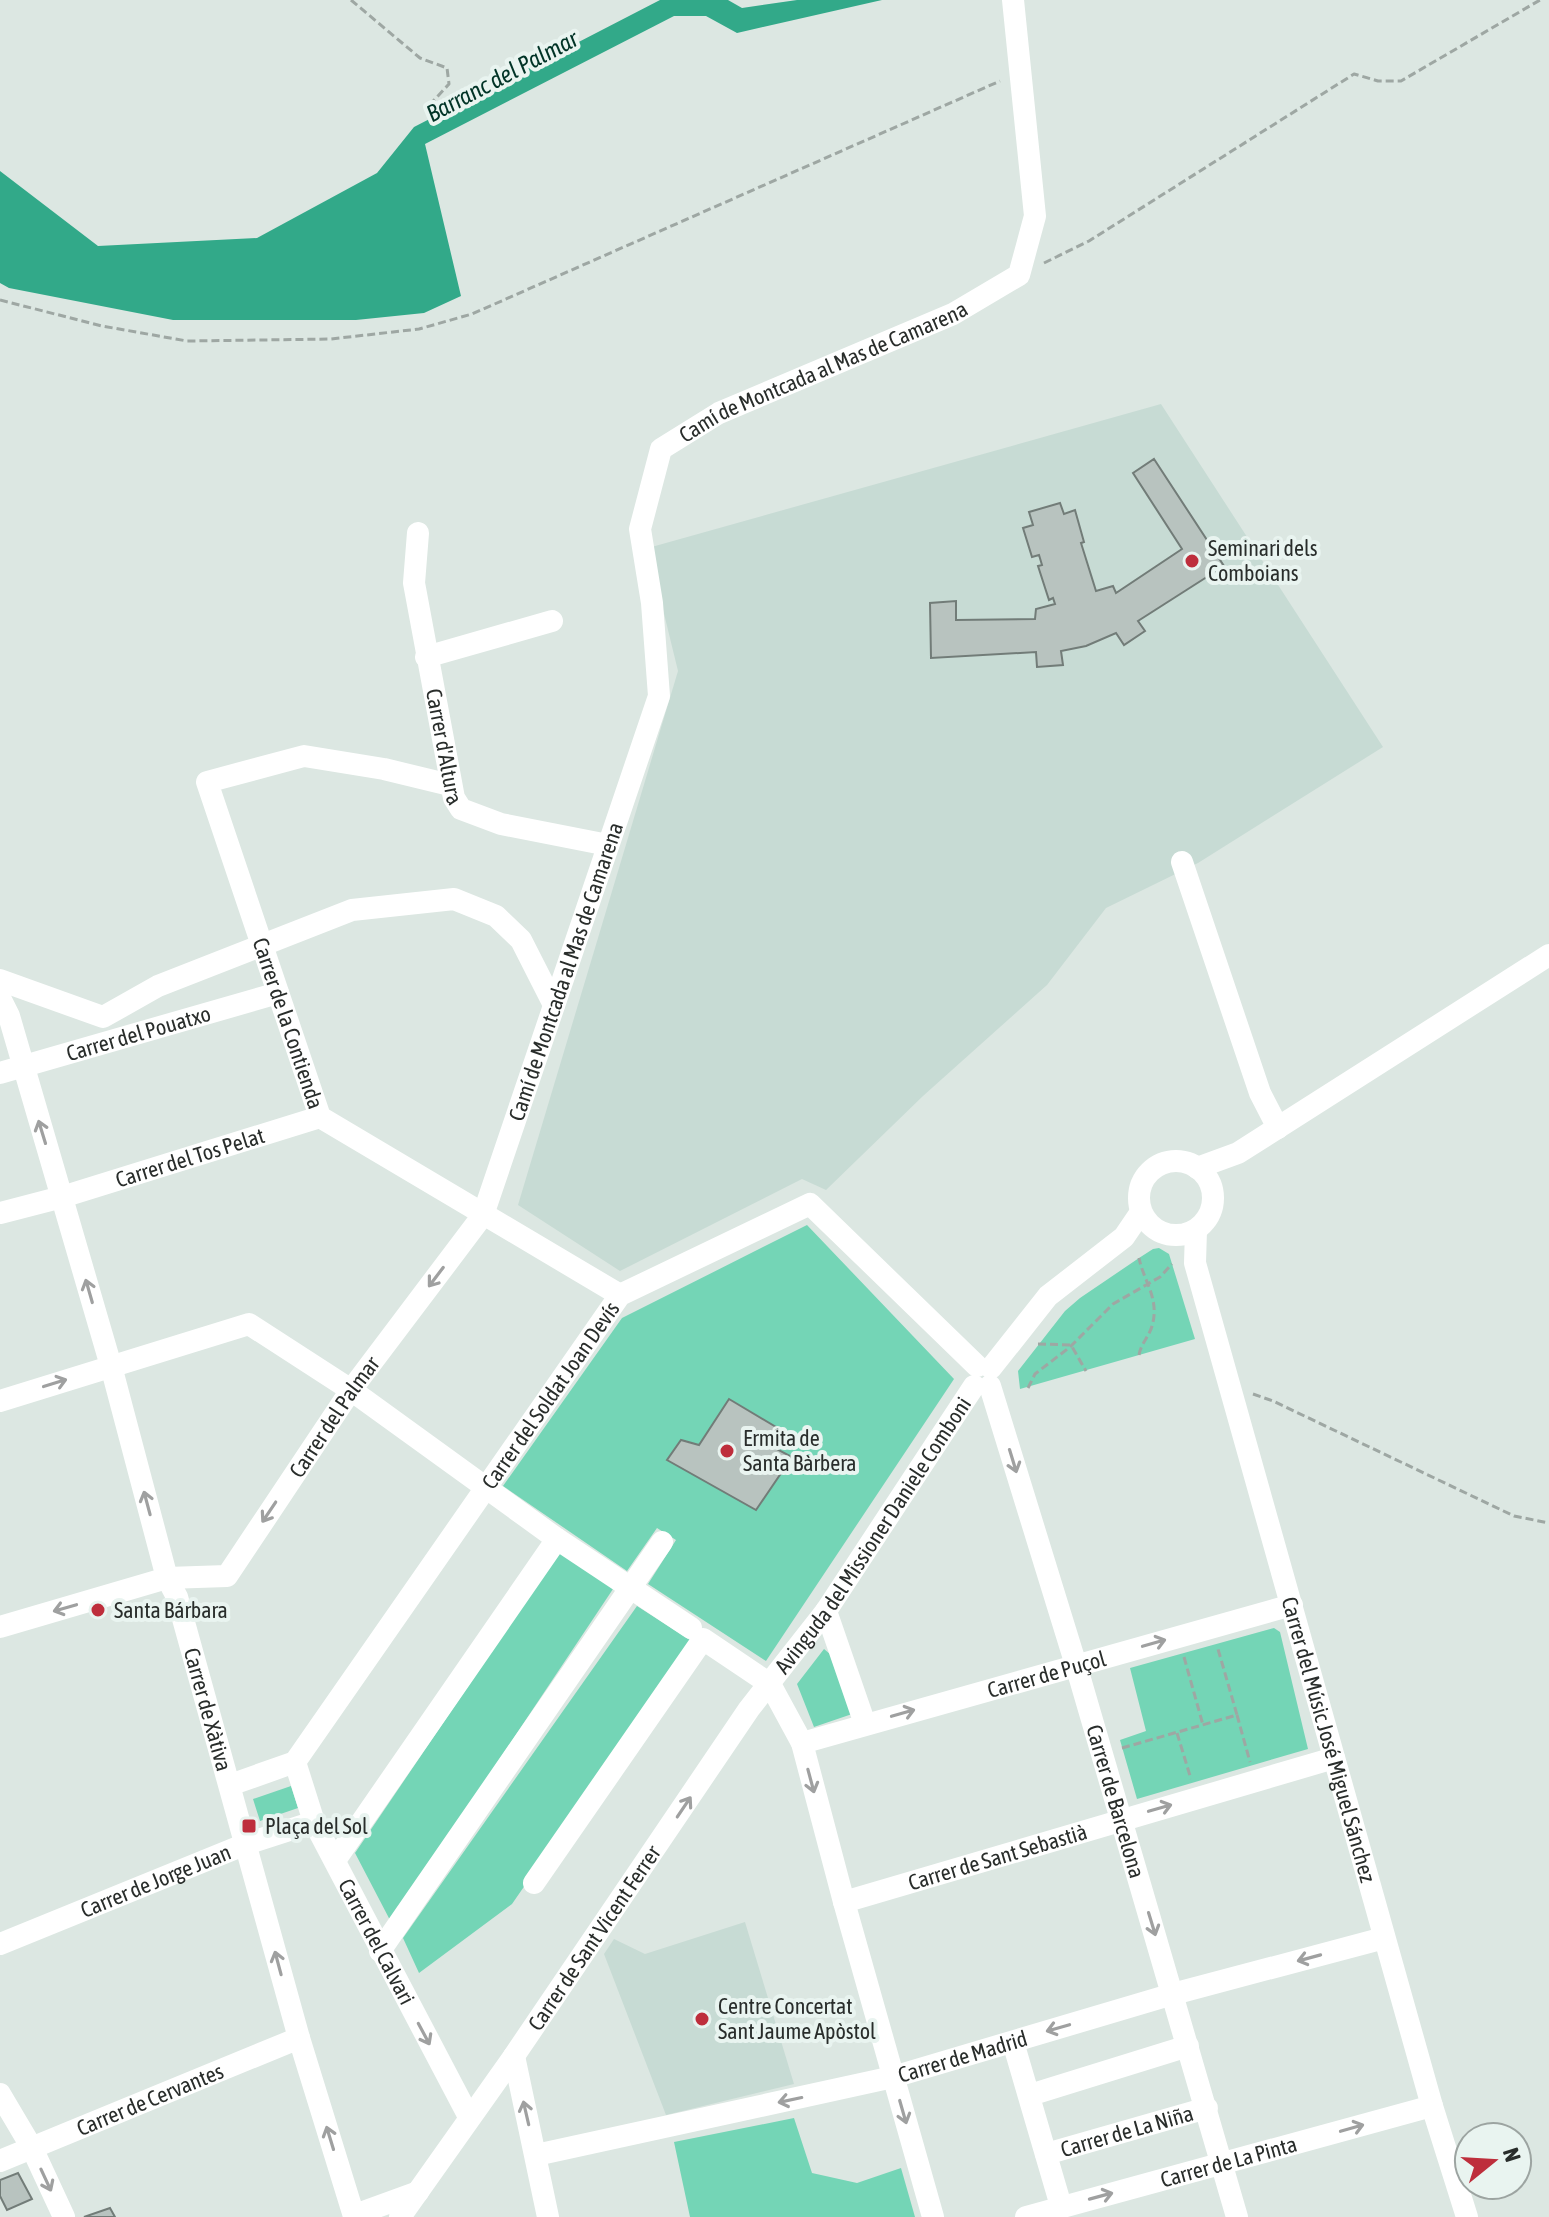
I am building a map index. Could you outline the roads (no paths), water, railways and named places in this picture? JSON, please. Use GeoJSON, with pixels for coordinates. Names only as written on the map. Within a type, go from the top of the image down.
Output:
{"type":"FeatureCollection","features":[{"type":"Feature","properties":{"kind":"street","name":"Camí de Montcada al Mas de Camarena"},"geometry":{"type":"LineString","coordinates":[[483,1215],[659,696],[652,603],[640,529],[661,449],[719,413],[953,314],[1019,275],[1035,216],[1013,0]]}},
{"type":"Feature","properties":{"kind":"street","name":"Carrer d'Altura"},"geometry":{"type":"LineString","coordinates":[[418,533],[414,583],[454,798],[461,809],[501,824],[608,845]]}},
{"type":"Feature","properties":{"kind":"street"},"geometry":{"type":"LineString","coordinates":[[426,657],[552,621]]}},
{"type":"Feature","properties":{"kind":"street","name":"Carrer de la Contienda"},"geometry":{"type":"LineString","coordinates":[[450,785],[384,769],[304,756],[207,782],[320,1117],[620,1295]]}},
{"type":"Feature","properties":{"kind":"street"},"geometry":{"type":"LineString","coordinates":[[1182,862],[1260,1093],[1278,1128]]}},
{"type":"Feature","properties":{"kind":"street"},"geometry":{"type":"LineString","coordinates":[[0,980],[103,1017],[158,986],[352,910],[454,899],[496,916],[521,940],[554,1005]]}},
{"type":"Feature","properties":{"kind":"street"},"geometry":{"type":"LineString","coordinates":[[1197,1168],[1238,1153],[1549,955]]}},
{"type":"Feature","properties":{"kind":"street","name":"Carrer del Pouatxo"},"geometry":{"type":"LineString","coordinates":[[0,1073],[278,993]]}},
{"type":"Feature","properties":{"kind":"street","name":"Carrer de Xàtiva"},"geometry":{"type":"LineString","coordinates":[[3,1011],[23,1066],[111,1366],[167,1578],[177,1597],[299,2038],[360,2215]]}},
{"type":"Feature","properties":{"kind":"street","name":"Carrer del Tos Pelat"},"geometry":{"type":"LineString","coordinates":[[0,1213],[62,1197],[320,1117]]}},
{"type":"Feature","properties":{"kind":"street"},"geometry":{"type":"LineString","coordinates":[[1213,1199],[1212,1187],[1197,1168],[1175,1161],[1153,1169],[1140,1188],[1167,1227],[1211,1211],[1220,1177],[1238,1153]]}},
{"type":"Feature","properties":{"kind":"street","name":"Carrer del Soldat Joan Devís"},"geometry":{"type":"LineString","coordinates":[[295,1762],[620,1295],[810,1204],[983,1376]]}},
{"type":"Feature","properties":{"kind":"street","name":"Carrer del Palmar"},"geometry":{"type":"LineString","coordinates":[[167,1578],[227,1576],[351,1390],[483,1215]]}},
{"type":"Feature","properties":{"kind":"street","name":"Avinguda del Missioner Daniele Comboni"},"geometry":{"type":"LineString","coordinates":[[770,1684],[826,1611],[983,1376],[1048,1296],[1124,1237],[1167,1227]]}},
{"type":"Feature","properties":{"kind":"street","name":"Carrer del Músic José Miguel Sánchez"},"geometry":{"type":"LineString","coordinates":[[1167,1227],[1228,1375],[1384,1938],[1467,2217]]}},
{"type":"Feature","properties":{"kind":"street"},"geometry":{"type":"LineString","coordinates":[[0,1401],[249,1324],[351,1390],[557,1539],[691,1628]]}},
{"type":"Feature","properties":{"kind":"street","name":"Carrer de Barcelona"},"geometry":{"type":"LineString","coordinates":[[983,1376],[1076,1665],[1237,2217]]}},
{"type":"Feature","properties":{"kind":"street"},"geometry":{"type":"LineString","coordinates":[[336,1859],[557,1539]]}},
{"type":"Feature","properties":{"kind":"street"},"geometry":{"type":"LineString","coordinates":[[380,1951],[662,1542]]}},
{"type":"Feature","properties":{"kind":"street"},"geometry":{"type":"LineString","coordinates":[[0,1627],[167,1578]]}},
{"type":"Feature","properties":{"kind":"street","name":"Carrer de Puçol"},"geometry":{"type":"LineString","coordinates":[[802,1743],[1292,1605]]}},
{"type":"Feature","properties":{"kind":"street"},"geometry":{"type":"LineString","coordinates":[[826,1611],[865,1724]]}},
{"type":"Feature","properties":{"kind":"street"},"geometry":{"type":"LineString","coordinates":[[534,1883],[703,1639],[770,1684],[802,1743],[933,2217]]}},
{"type":"Feature","properties":{"kind":"street","name":"Carrer de Sant Vicent Ferrer"},"geometry":{"type":"LineString","coordinates":[[400,2217],[514,2056],[749,1709],[770,1684]]}},
{"type":"Feature","properties":{"kind":"street","name":"Carrer de Sant Sebastià"},"geometry":{"type":"LineString","coordinates":[[844,1902],[1334,1758]]}},
{"type":"Feature","properties":{"kind":"street"},"geometry":{"type":"LineString","coordinates":[[230,1785],[295,1762]]}},
{"type":"Feature","properties":{"kind":"street","name":"Carrer del Calvari"},"geometry":{"type":"LineString","coordinates":[[295,1762],[314,1822],[469,2117]]}},
{"type":"Feature","properties":{"kind":"street","name":"Carrer de Jorge Juan"},"geometry":{"type":"LineString","coordinates":[[0,1944],[246,1844],[314,1822]]}},
{"type":"Feature","properties":{"kind":"street","name":"Carrer de Madrid"},"geometry":{"type":"LineString","coordinates":[[536,2155],[893,2077],[1173,1994],[1384,1938]]}},
{"type":"Feature","properties":{"kind":"street","name":"Carrer de Cervantes"},"geometry":{"type":"LineString","coordinates":[[0,2161],[299,2038]]}},
{"type":"Feature","properties":{"kind":"street"},"geometry":{"type":"LineString","coordinates":[[1013,2042],[1061,2206]]}},
{"type":"Feature","properties":{"kind":"street"},"geometry":{"type":"LineString","coordinates":[[1030,2095],[1188,2046]]}},
{"type":"Feature","properties":{"kind":"street"},"geometry":{"type":"LineString","coordinates":[[514,2056],[548,2217]]}},
{"type":"Feature","properties":{"kind":"street"},"geometry":{"type":"LineString","coordinates":[[0,2094],[32,2148],[64,2217]]}},
{"type":"Feature","properties":{"kind":"street","name":"Carrer de La Pinta"},"geometry":{"type":"LineString","coordinates":[[1026,2217],[1432,2106]]}},
{"type":"Feature","properties":{"kind":"street","name":"Carrer de La Niña"},"geometry":{"type":"LineString","coordinates":[[1046,2154],[1207,2108]]}},
{"type":"Feature","properties":{"kind":"street"},"geometry":{"type":"LineString","coordinates":[[360,2215],[418,2192]]}},
{"type":"Feature","properties":{"kind":"place","name":"Seminari dels Comboians"},"geometry":{"type":"Point","coordinates":[1192,561]}},
{"type":"Feature","properties":{"kind":"place","name":"Ermita de Santa Bàrbera"},"geometry":{"type":"Point","coordinates":[727,1451]}},
{"type":"Feature","properties":{"kind":"place","name":"Santa Bárbara"},"geometry":{"type":"Point","coordinates":[98,1610]}},
{"type":"Feature","properties":{"kind":"place","name":"Plaça del Sol"},"geometry":{"type":"Point","coordinates":[249,1826]}},
{"type":"Feature","properties":{"kind":"place","name":"Centre Concertat Sant Jaume Apòstol"},"geometry":{"type":"Point","coordinates":[702,2019]}},
{"type":"Feature","properties":{"kind":"water label","name":"Barranc del Palmar"},"geometry":{"type":"Point","coordinates":[502,76]}}]}
